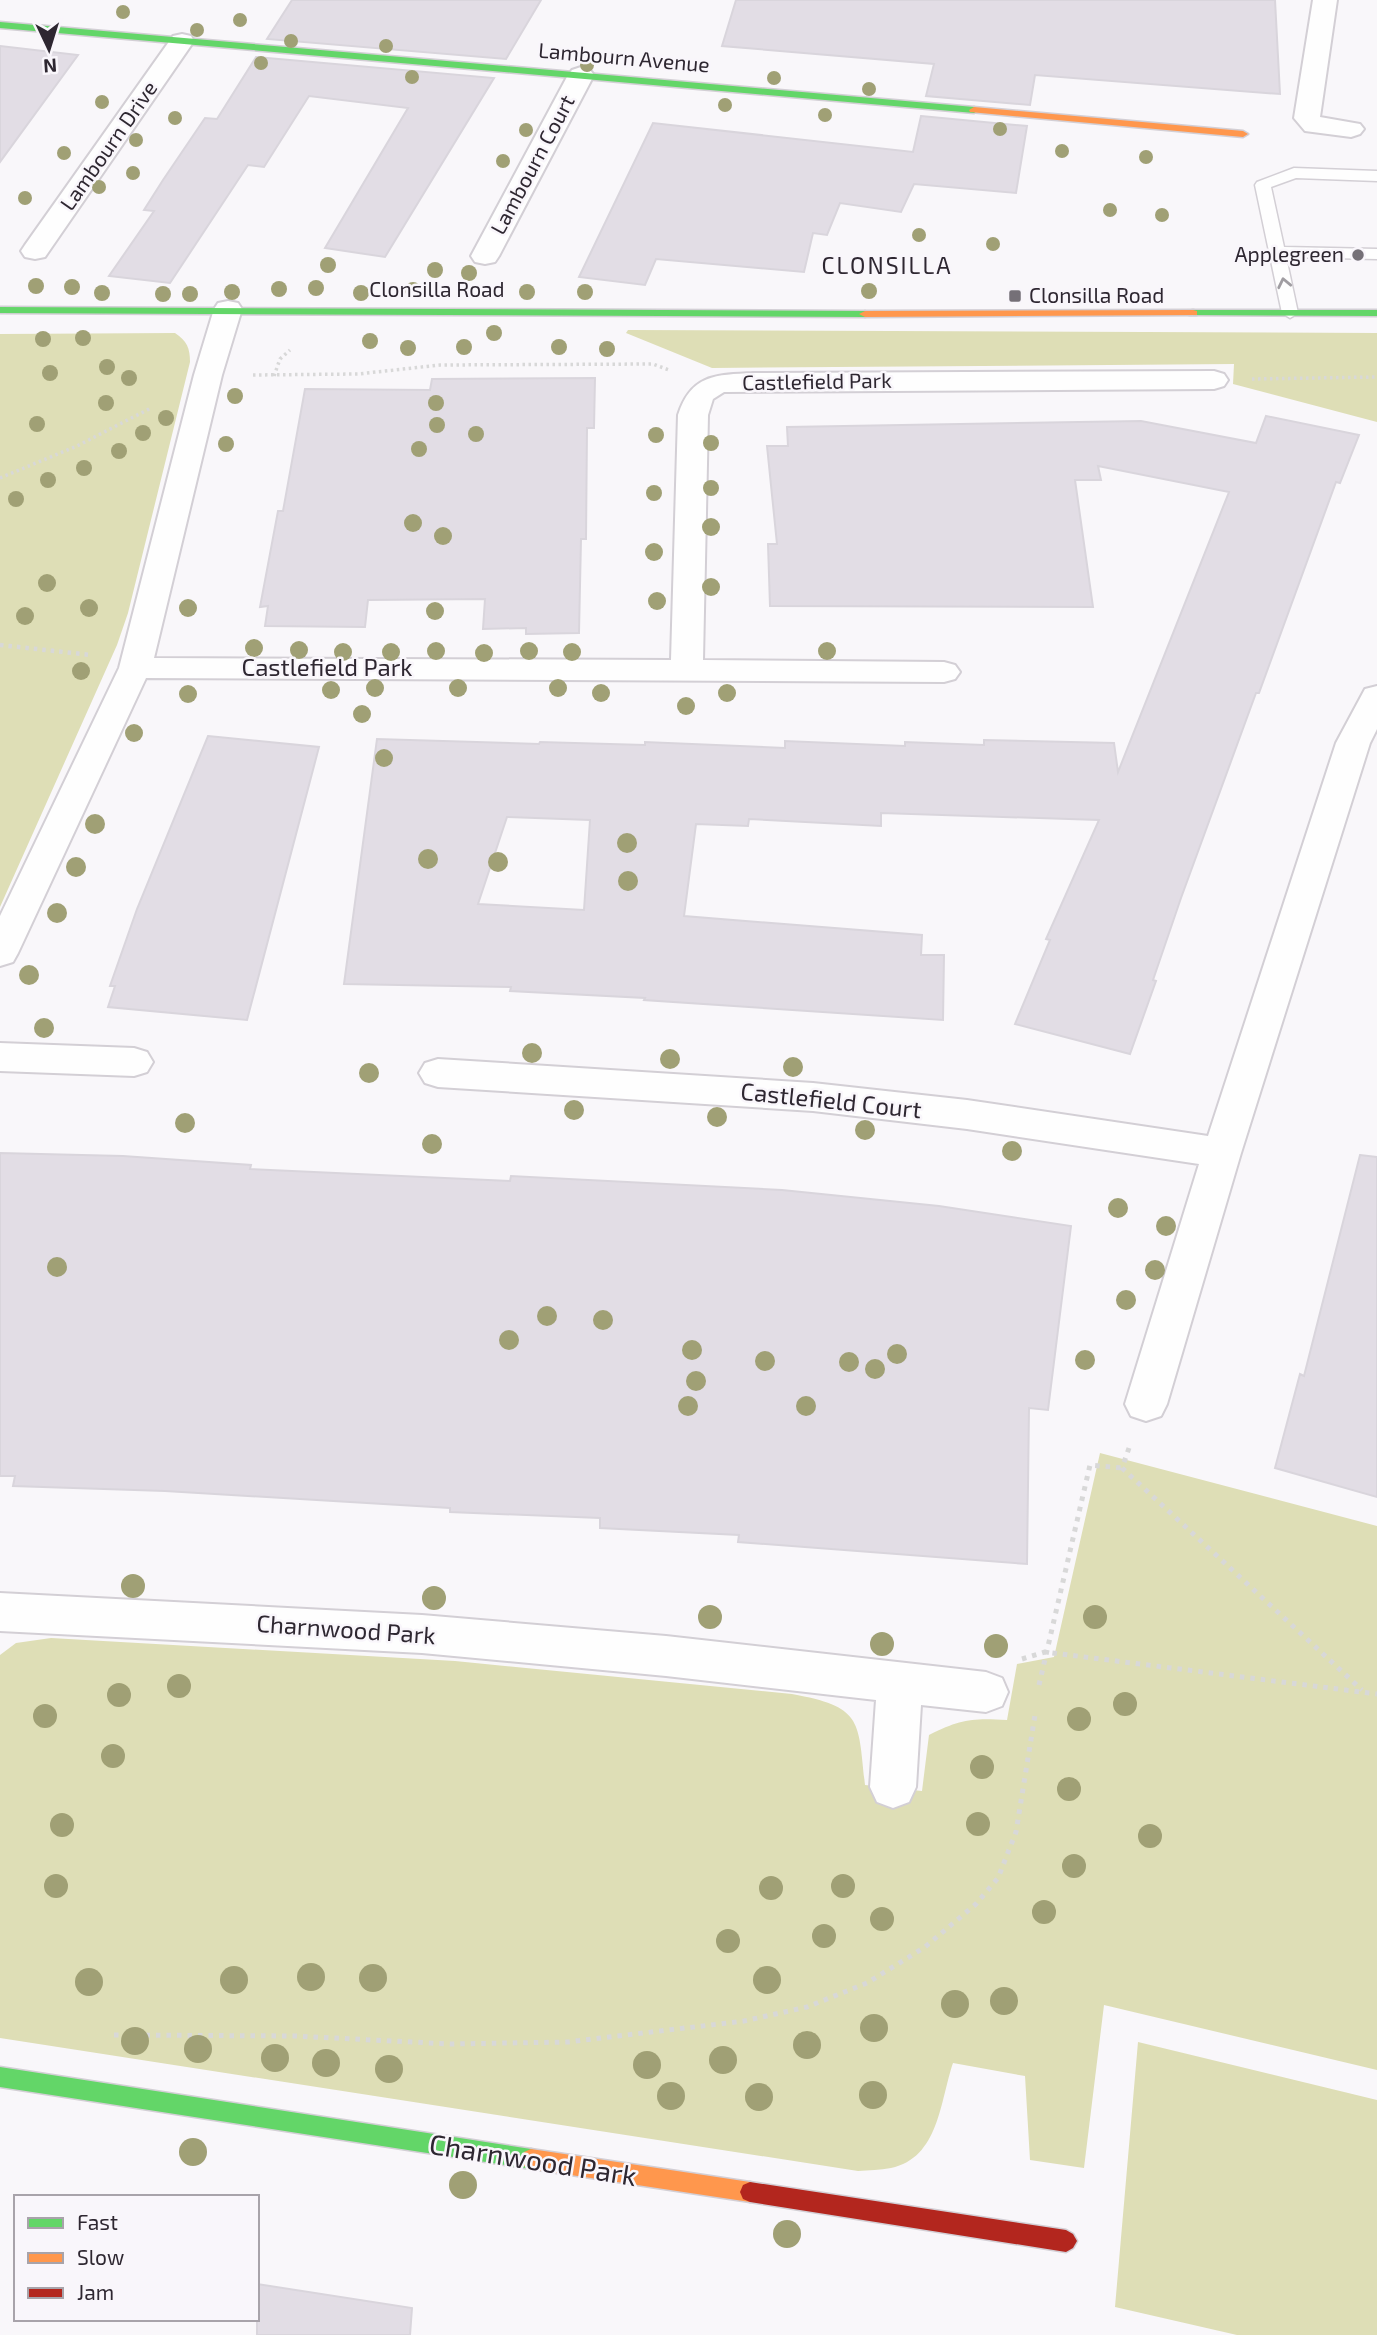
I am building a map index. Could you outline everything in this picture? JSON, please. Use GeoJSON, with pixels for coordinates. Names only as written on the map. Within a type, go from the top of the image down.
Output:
{"type":"FeatureCollection","features":[{"type":"Feature","properties":{"kind":"street"},"geometry":{"type":"LineString","coordinates":[[1325,0],[1307,118],[1314,126],[1351,128]]}},
{"type":"Feature","properties":{"kind":"street","name":"Lambourn Avenue"},"geometry":{"type":"LineString","coordinates":[[0,25],[1243,134]]}},
{"type":"Feature","properties":{"kind":"street","name":"Lambourn Drive"},"geometry":{"type":"LineString","coordinates":[[35,251],[182,41]]}},
{"type":"Feature","properties":{"kind":"street","name":"Lambourn Court"},"geometry":{"type":"LineString","coordinates":[[485,256],[581,75]]}},
{"type":"Feature","properties":{"kind":"street"},"geometry":{"type":"LineString","coordinates":[[0,953],[135,668],[208,375],[228,309]]}},
{"type":"Feature","properties":{"kind":"street","name":"Clonsilla Road"},"geometry":{"type":"LineString","coordinates":[[0,310],[1377,313]]}},
{"type":"Feature","properties":{"kind":"street","name":"Castlefield Park"},"geometry":{"type":"LineString","coordinates":[[687,670],[693,415],[696,399],[710,386],[753,382],[1214,380]]}},
{"type":"Feature","properties":{"kind":"street","name":"Castlefield Park"},"geometry":{"type":"LineString","coordinates":[[135,668],[944,672]]}},
{"type":"Feature","properties":{"kind":"street"},"geometry":{"type":"LineString","coordinates":[[1146,1404],[1222,1153],[1365,746],[1377,697]]}},
{"type":"Feature","properties":{"kind":"street"},"geometry":{"type":"LineString","coordinates":[[0,1057],[134,1062]]}},
{"type":"Feature","properties":{"kind":"street","name":"Castlefield Court"},"geometry":{"type":"LineString","coordinates":[[438,1073],[657,1085],[856,1102],[1083,1131],[1222,1153]]}},
{"type":"Feature","properties":{"kind":"street","name":"Charnwood Park"},"geometry":{"type":"LineString","coordinates":[[0,1612],[422,1634],[666,1656],[986,1692]]}},
{"type":"Feature","properties":{"kind":"street"},"geometry":{"type":"LineString","coordinates":[[893,1787],[900,1684]]}},
{"type":"Feature","properties":{"kind":"street","name":"Charnwood Park"},"geometry":{"type":"LineString","coordinates":[[0,2077],[1066,2241]]}},
{"type":"Feature","properties":{"kind":"lane"},"geometry":{"type":"LineString","coordinates":[[1290,313],[1263,185],[1294,173],[1377,176]]}},
{"type":"Feature","properties":{"kind":"lane"},"geometry":{"type":"LineString","coordinates":[[1277,252],[1377,254]]}},
{"type":"Feature","properties":{"kind":"path"},"geometry":{"type":"LineString","coordinates":[[0,478],[93,439],[208,375],[323,376],[440,365],[653,364],[710,386]]}},
{"type":"Feature","properties":{"kind":"path"},"geometry":{"type":"LineString","coordinates":[[1214,380],[1377,377]]}},
{"type":"Feature","properties":{"kind":"path"},"geometry":{"type":"LineString","coordinates":[[0,645],[106,658],[135,668]]}},
{"type":"Feature","properties":{"kind":"path"},"geometry":{"type":"LineString","coordinates":[[1122,1468],[1146,1404]]}},
{"type":"Feature","properties":{"kind":"path"},"geometry":{"type":"LineString","coordinates":[[1039,1690],[1045,1652],[1090,1465],[1122,1468],[1363,1691]]}},
{"type":"Feature","properties":{"kind":"path"},"geometry":{"type":"LineString","coordinates":[[986,1692],[989,1670],[1045,1652],[1377,1694]]}},
{"type":"Feature","properties":{"kind":"path"},"geometry":{"type":"LineString","coordinates":[[100,2035],[295,2036],[450,2044],[568,2042],[744,2021],[807,2007],[867,1983],[925,1947],[975,1904],[998,1878],[1016,1832],[1037,1703]]}},
{"type":"Feature","properties":{"kind":"green space"},"geometry":{"type":"Polygon","coordinates":[[[628,330],[1377,333],[1377,422],[1233,384],[1234,364],[712,368],[626,333],[628,330]]]}},
{"type":"Feature","properties":{"kind":"green space"},"geometry":{"type":"Polygon","coordinates":[[[175,333],[187,345],[190,362],[128,613],[117,645],[0,907],[0,334],[175,333]]]}},
{"type":"Feature","properties":{"kind":"green space"},"geometry":{"type":"Polygon","coordinates":[[[1100,1453],[1377,1526],[1377,2070],[1104,2005],[1084,2168],[1030,2160],[1025,2076],[953,2063],[935,2126],[919,2153],[907,2162],[891,2168],[858,2171],[0,2038],[0,1655],[16,1643],[51,1638],[455,1661],[792,1694],[832,1705],[844,1711],[852,1720],[861,1745],[865,1785],[922,1791],[929,1735],[967,1721],[1007,1720],[1017,1664],[1054,1657],[1100,1453]]]}},
{"type":"Feature","properties":{"kind":"green space"},"geometry":{"type":"Polygon","coordinates":[[[1138,2042],[1377,2100],[1377,2335],[1237,2335],[1115,2307],[1138,2042]]]}},
{"type":"Feature","properties":{"kind":"building"},"geometry":{"type":"Polygon","coordinates":[[[292,0],[541,0],[506,59],[267,39],[292,0]]]}},
{"type":"Feature","properties":{"kind":"building"},"geometry":{"type":"Polygon","coordinates":[[[736,0],[1275,0],[1280,94],[1035,75],[1030,105],[926,96],[934,64],[722,46],[736,0]]]}},
{"type":"Feature","properties":{"kind":"building"},"geometry":{"type":"Polygon","coordinates":[[[0,46],[78,55],[0,162],[0,46]]]}},
{"type":"Feature","properties":{"kind":"building"},"geometry":{"type":"Polygon","coordinates":[[[256,57],[494,78],[385,257],[325,248],[408,108],[309,96],[264,167],[248,165],[170,283],[109,276],[154,211],[144,210],[163,180],[205,118],[217,119],[256,57]]]}},
{"type":"Feature","properties":{"kind":"building"},"geometry":{"type":"Polygon","coordinates":[[[921,116],[1027,126],[1016,193],[914,184],[901,212],[840,203],[827,235],[813,233],[804,272],[656,259],[645,285],[579,277],[653,123],[913,152],[921,116]]]}},
{"type":"Feature","properties":{"kind":"building"},"geometry":{"type":"Polygon","coordinates":[[[595,378],[594,428],[587,428],[586,539],[581,539],[579,633],[526,634],[526,628],[483,629],[485,599],[368,600],[365,627],[265,626],[268,606],[260,607],[278,511],[283,511],[305,389],[430,390],[432,379],[595,378]]]}},
{"type":"Feature","properties":{"kind":"building"},"geometry":{"type":"Polygon","coordinates":[[[1266,416],[1359,435],[1340,483],[1336,482],[1259,693],[1256,693],[1181,898],[1130,1054],[1015,1024],[1050,940],[1046,939],[1099,820],[881,813],[881,826],[749,819],[748,826],[696,824],[684,916],[922,935],[921,955],[944,955],[943,1020],[510,991],[511,987],[344,984],[377,739],[539,744],[645,745],[645,742],[785,748],[785,741],[905,746],[905,742],[984,745],[984,740],[1114,743],[1118,772],[1229,492],[1098,466],[1101,480],[1075,480],[1093,607],[770,606],[768,544],[777,544],[767,446],[788,446],[787,427],[1141,421],[1256,443],[1266,416]],[[507,817],[478,904],[584,910],[590,820],[507,817]]]}},
{"type":"Feature","properties":{"kind":"building"},"geometry":{"type":"Polygon","coordinates":[[[208,736],[319,747],[247,1020],[108,1007],[115,986],[110,986],[137,909],[208,736]]]}},
{"type":"Feature","properties":{"kind":"building"},"geometry":{"type":"Polygon","coordinates":[[[0,1153],[123,1156],[251,1165],[250,1169],[510,1181],[511,1176],[782,1190],[939,1206],[1071,1226],[1048,1410],[1029,1408],[1027,1564],[738,1542],[739,1535],[600,1528],[600,1518],[450,1512],[450,1508],[165,1491],[13,1486],[15,1476],[0,1476],[0,1153]]]}},
{"type":"Feature","properties":{"kind":"building"},"geometry":{"type":"Polygon","coordinates":[[[1360,1155],[1377,1157],[1377,1497],[1275,1468],[1300,1374],[1304,1376],[1360,1155]]]}},
{"type":"Feature","properties":{"kind":"building"},"geometry":{"type":"Polygon","coordinates":[[[259,2284],[412,2308],[410,2335],[257,2335],[259,2284]]]}},
{"type":"Feature","properties":{"kind":"traffic: fast"},"geometry":{"type":"LineString","coordinates":[[0,25],[974,110]]}},
{"type":"Feature","properties":{"kind":"traffic: fast"},"geometry":{"type":"LineString","coordinates":[[0,310],[865,314]]}},
{"type":"Feature","properties":{"kind":"traffic: fast"},"geometry":{"type":"LineString","coordinates":[[1193,313],[1377,313]]}},
{"type":"Feature","properties":{"kind":"traffic: fast"},"geometry":{"type":"LineString","coordinates":[[0,2077],[531,2159]]}},
{"type":"Feature","properties":{"kind":"traffic: slow"},"geometry":{"type":"LineString","coordinates":[[974,110],[1243,134]]}},
{"type":"Feature","properties":{"kind":"traffic: slow"},"geometry":{"type":"LineString","coordinates":[[865,314],[1193,313]]}},
{"type":"Feature","properties":{"kind":"traffic: slow"},"geometry":{"type":"LineString","coordinates":[[531,2159],[750,2192]]}},
{"type":"Feature","properties":{"kind":"traffic: jam"},"geometry":{"type":"LineString","coordinates":[[750,2192],[1066,2241]]}},
{"type":"Feature","properties":{"kind":"place","name":"Applegreen"},"geometry":{"type":"Point","coordinates":[1358,255]}},
{"type":"Feature","properties":{"kind":"place","name":"Clonsilla Road"},"geometry":{"type":"Point","coordinates":[1015,296]}},
{"type":"Feature","properties":{"kind":"district","name":"CLONSILLA"},"geometry":{"type":"Point","coordinates":[887,266]}}]}
